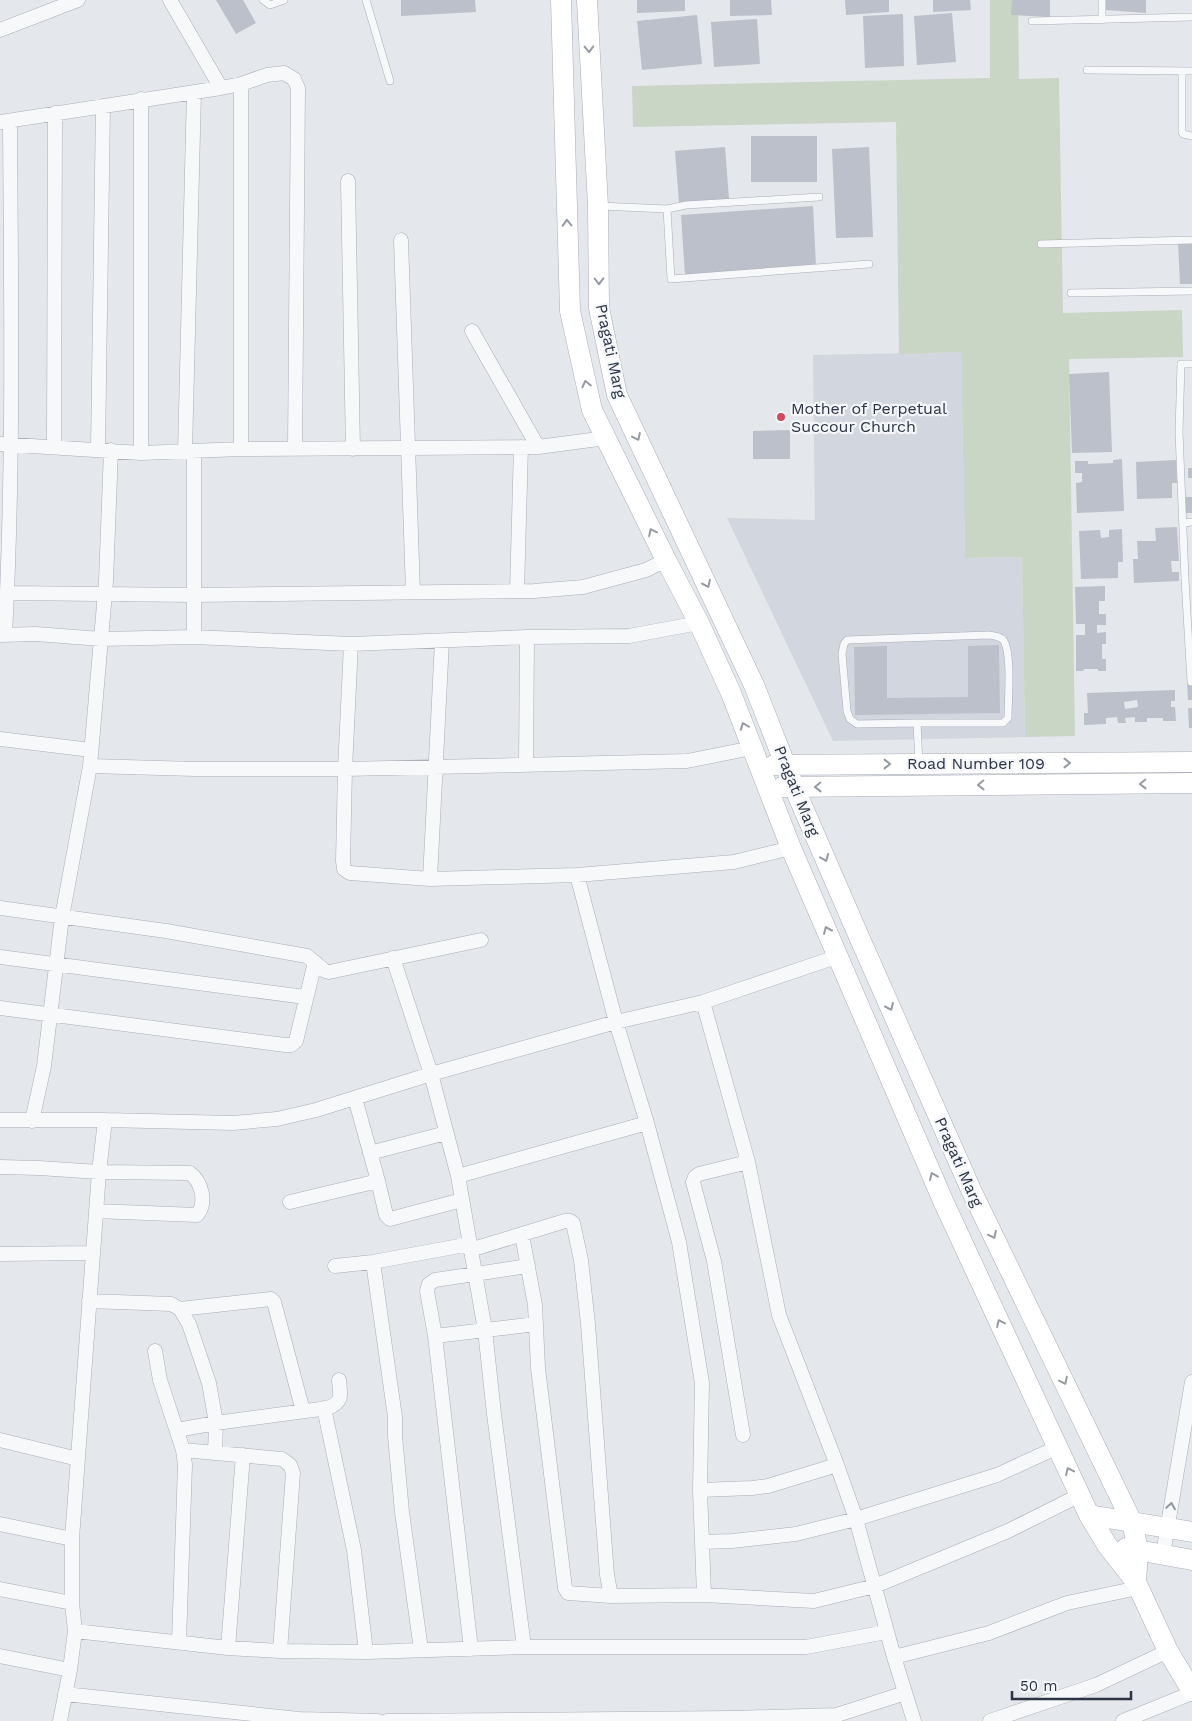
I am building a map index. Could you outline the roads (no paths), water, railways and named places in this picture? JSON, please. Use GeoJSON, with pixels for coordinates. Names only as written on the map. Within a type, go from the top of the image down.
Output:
{"type":"FeatureCollection","features":[{"type":"Feature","properties":{"kind":"main road","name":"Pragati Marg"},"geometry":{"type":"LineString","coordinates":[[561,0],[570,311],[592,410],[699,623],[731,693],[791,848],[944,1203],[1080,1496],[1107,1545],[1137,1585],[1168,1651],[1192,1692]]}},
{"type":"Feature","properties":{"kind":"main road","name":"Pragati Marg"},"geometry":{"type":"LineString","coordinates":[[588,0],[598,206],[599,308],[617,395],[754,685],[794,787],[972,1192],[1132,1522],[1138,1550],[1137,1585]]}},
{"type":"Feature","properties":{"kind":"main road","name":"Road Number 109"},"geometry":{"type":"LineString","coordinates":[[756,756],[786,764],[1192,762]]}},
{"type":"Feature","properties":{"kind":"main road","name":"Road Number 109"},"geometry":{"type":"LineString","coordinates":[[768,788],[1192,784]]}},
{"type":"Feature","properties":{"kind":"main road"},"geometry":{"type":"LineString","coordinates":[[1089,1515],[1192,1532]]}},
{"type":"Feature","properties":{"kind":"main road"},"geometry":{"type":"LineString","coordinates":[[1107,1545],[1192,1559]]}},
{"type":"Feature","properties":{"kind":"street"},"geometry":{"type":"LineString","coordinates":[[0,30],[78,0]]}},
{"type":"Feature","properties":{"kind":"street"},"geometry":{"type":"LineString","coordinates":[[170,0],[221,88]]}},
{"type":"Feature","properties":{"kind":"street"},"geometry":{"type":"LineString","coordinates":[[295,449],[298,88],[294,79],[284,73],[267,75],[242,84],[221,88],[141,99],[5,122],[8,593],[3,635],[36,634],[101,639],[194,637],[352,644],[528,637],[629,636],[699,623]]}},
{"type":"Feature","properties":{"kind":"street"},"geometry":{"type":"LineString","coordinates":[[241,449],[242,84]]}},
{"type":"Feature","properties":{"kind":"street"},"geometry":{"type":"LineString","coordinates":[[194,92],[190,451],[194,637]]}},
{"type":"Feature","properties":{"kind":"street"},"geometry":{"type":"LineString","coordinates":[[141,99],[141,452]]}},
{"type":"Feature","properties":{"kind":"street"},"geometry":{"type":"LineString","coordinates":[[32,1121],[44,1066],[62,917],[90,766],[105,595],[103,106]]}},
{"type":"Feature","properties":{"kind":"street"},"geometry":{"type":"LineString","coordinates":[[54,447],[55,113]]}},
{"type":"Feature","properties":{"kind":"street"},"geometry":{"type":"LineString","coordinates":[[348,180],[353,449]]}},
{"type":"Feature","properties":{"kind":"street"},"geometry":{"type":"LineString","coordinates":[[401,240],[413,592]]}},
{"type":"Feature","properties":{"kind":"street"},"geometry":{"type":"LineString","coordinates":[[472,331],[538,447]]}},
{"type":"Feature","properties":{"kind":"street"},"geometry":{"type":"LineString","coordinates":[[6,444],[141,452],[241,449],[538,447],[606,438]]}},
{"type":"Feature","properties":{"kind":"street"},"geometry":{"type":"LineString","coordinates":[[517,591],[521,447]]}},
{"type":"Feature","properties":{"kind":"street"},"geometry":{"type":"LineString","coordinates":[[8,593],[194,595],[517,591],[583,587],[646,570],[666,560]]}},
{"type":"Feature","properties":{"kind":"street"},"geometry":{"type":"LineString","coordinates":[[526,766],[528,637]]}},
{"type":"Feature","properties":{"kind":"street"},"geometry":{"type":"LineString","coordinates":[[430,879],[442,641]]}},
{"type":"Feature","properties":{"kind":"street"},"geometry":{"type":"LineString","coordinates":[[352,644],[345,769],[344,868],[350,873],[430,879],[577,875],[734,862],[791,848]]}},
{"type":"Feature","properties":{"kind":"street"},"geometry":{"type":"LineString","coordinates":[[0,738],[91,750]]}},
{"type":"Feature","properties":{"kind":"street"},"geometry":{"type":"LineString","coordinates":[[90,766],[195,769],[345,769],[687,761],[756,756]]}},
{"type":"Feature","properties":{"kind":"street"},"geometry":{"type":"LineString","coordinates":[[577,875],[616,1022],[647,1123],[679,1242],[702,1383],[700,1490],[704,1595]]}},
{"type":"Feature","properties":{"kind":"street"},"geometry":{"type":"LineString","coordinates":[[0,908],[185,934],[307,956],[325,971],[336,972],[481,940]]}},
{"type":"Feature","properties":{"kind":"street"},"geometry":{"type":"LineString","coordinates":[[0,1120],[233,1123],[277,1119],[316,1110],[431,1074],[616,1022],[703,1002],[839,956]]}},
{"type":"Feature","properties":{"kind":"street"},"geometry":{"type":"LineString","coordinates":[[0,958],[306,996]]}},
{"type":"Feature","properties":{"kind":"street"},"geometry":{"type":"LineString","coordinates":[[393,958],[431,1074],[458,1176],[485,1330],[524,1647]]}},
{"type":"Feature","properties":{"kind":"street"},"geometry":{"type":"LineString","coordinates":[[0,1008],[291,1045],[296,1041],[315,962]]}},
{"type":"Feature","properties":{"kind":"street"},"geometry":{"type":"LineString","coordinates":[[703,1002],[748,1162],[778,1315],[837,1465],[856,1519],[886,1632],[914,1721]]}},
{"type":"Feature","properties":{"kind":"street"},"geometry":{"type":"LineString","coordinates":[[355,1098],[386,1215],[390,1219],[462,1200]]}},
{"type":"Feature","properties":{"kind":"street"},"geometry":{"type":"LineString","coordinates":[[60,1721],[75,1631],[72,1603],[72,1539],[99,1172],[105,1120]]}},
{"type":"Feature","properties":{"kind":"street"},"geometry":{"type":"LineString","coordinates":[[458,1176],[647,1123]]}},
{"type":"Feature","properties":{"kind":"street"},"geometry":{"type":"LineString","coordinates":[[370,1153],[446,1133]]}},
{"type":"Feature","properties":{"kind":"street"},"geometry":{"type":"LineString","coordinates":[[743,1435],[714,1261],[694,1182],[695,1177],[699,1174],[748,1162]]}},
{"type":"Feature","properties":{"kind":"street"},"geometry":{"type":"LineString","coordinates":[[0,1167],[99,1172],[190,1173],[200,1183],[202,1200],[200,1211],[197,1215],[96,1211]]}},
{"type":"Feature","properties":{"kind":"street"},"geometry":{"type":"LineString","coordinates":[[290,1202],[378,1181]]}},
{"type":"Feature","properties":{"kind":"street"},"geometry":{"type":"LineString","coordinates":[[335,1266],[470,1247],[570,1221],[574,1227],[581,1260],[588,1324],[606,1575],[611,1596]]}},
{"type":"Feature","properties":{"kind":"street"},"geometry":{"type":"LineString","coordinates":[[522,1235],[535,1305],[538,1368],[565,1588],[568,1593],[574,1595],[611,1596],[704,1595],[814,1601],[875,1586],[1008,1531],[1080,1496]]}},
{"type":"Feature","properties":{"kind":"street"},"geometry":{"type":"LineString","coordinates":[[0,1254],[93,1254]]}},
{"type":"Feature","properties":{"kind":"street"},"geometry":{"type":"LineString","coordinates":[[373,1262],[394,1417],[402,1512],[421,1650]]}},
{"type":"Feature","properties":{"kind":"street"},"geometry":{"type":"LineString","coordinates":[[471,1649],[435,1336],[427,1291],[429,1284],[435,1280],[528,1266]]}},
{"type":"Feature","properties":{"kind":"street"},"geometry":{"type":"LineString","coordinates":[[180,1309],[267,1299],[274,1302],[303,1411]]}},
{"type":"Feature","properties":{"kind":"street"},"geometry":{"type":"LineString","coordinates":[[90,1301],[171,1304],[180,1309],[189,1324],[209,1383],[216,1423],[214,1453]]}},
{"type":"Feature","properties":{"kind":"street"},"geometry":{"type":"LineString","coordinates":[[435,1336],[536,1324]]}},
{"type":"Feature","properties":{"kind":"street"},"geometry":{"type":"LineString","coordinates":[[155,1351],[160,1380],[184,1450],[178,1642]]}},
{"type":"Feature","properties":{"kind":"street"},"geometry":{"type":"LineString","coordinates":[[177,1430],[324,1408],[337,1404],[340,1399],[339,1380]]}},
{"type":"Feature","properties":{"kind":"street"},"geometry":{"type":"LineString","coordinates":[[1163,1554],[1189,1423],[1192,1382]]}},
{"type":"Feature","properties":{"kind":"street"},"geometry":{"type":"LineString","coordinates":[[324,1408],[354,1550],[366,1652]]}},
{"type":"Feature","properties":{"kind":"street"},"geometry":{"type":"LineString","coordinates":[[0,1440],[78,1459]]}},
{"type":"Feature","properties":{"kind":"street"},"geometry":{"type":"LineString","coordinates":[[702,1542],[732,1541],[796,1534],[856,1519],[997,1475],[1058,1447]]}},
{"type":"Feature","properties":{"kind":"street"},"geometry":{"type":"LineString","coordinates":[[184,1450],[282,1459],[290,1465],[293,1473],[280,1651]]}},
{"type":"Feature","properties":{"kind":"street"},"geometry":{"type":"LineString","coordinates":[[228,1648],[242,1455]]}},
{"type":"Feature","properties":{"kind":"street"},"geometry":{"type":"LineString","coordinates":[[700,1490],[768,1486],[837,1465]]}},
{"type":"Feature","properties":{"kind":"street"},"geometry":{"type":"LineString","coordinates":[[0,1524],[72,1539]]}},
{"type":"Feature","properties":{"kind":"street"},"geometry":{"type":"LineString","coordinates":[[894,1657],[989,1633],[1067,1603],[1137,1585]]}},
{"type":"Feature","properties":{"kind":"street"},"geometry":{"type":"LineString","coordinates":[[0,1589],[72,1603]]}},
{"type":"Feature","properties":{"kind":"street"},"geometry":{"type":"LineString","coordinates":[[75,1631],[228,1648],[366,1652],[524,1647],[806,1647],[886,1632]]}},
{"type":"Feature","properties":{"kind":"street"},"geometry":{"type":"LineString","coordinates":[[990,1721],[1096,1685],[1168,1651]]}},
{"type":"Feature","properties":{"kind":"street"},"geometry":{"type":"LineString","coordinates":[[0,1656],[70,1670]]}},
{"type":"Feature","properties":{"kind":"street"},"geometry":{"type":"LineString","coordinates":[[1123,1721],[1192,1692]]}},
{"type":"Feature","properties":{"kind":"street"},"geometry":{"type":"LineString","coordinates":[[387,1721],[837,1718],[905,1693]]}},
{"type":"Feature","properties":{"kind":"street"},"geometry":{"type":"LineString","coordinates":[[64,1694],[299,1719],[378,1721]]}},
{"type":"Feature","properties":{"kind":"lane"},"geometry":{"type":"LineString","coordinates":[[263,0],[264,3],[270,5],[284,0]]}},
{"type":"Feature","properties":{"kind":"lane"},"geometry":{"type":"LineString","coordinates":[[366,0],[390,81]]}},
{"type":"Feature","properties":{"kind":"lane"},"geometry":{"type":"LineString","coordinates":[[1102,0],[1102,20]]}},
{"type":"Feature","properties":{"kind":"lane"},"geometry":{"type":"LineString","coordinates":[[1032,21],[1192,17]]}},
{"type":"Feature","properties":{"kind":"lane"},"geometry":{"type":"LineString","coordinates":[[1087,70],[1192,71]]}},
{"type":"Feature","properties":{"kind":"lane"},"geometry":{"type":"LineString","coordinates":[[1182,72],[1182,132],[1192,136]]}},
{"type":"Feature","properties":{"kind":"lane"},"geometry":{"type":"LineString","coordinates":[[598,206],[667,209],[686,205],[819,197]]}},
{"type":"Feature","properties":{"kind":"lane"},"geometry":{"type":"LineString","coordinates":[[667,209],[671,278],[869,264]]}},
{"type":"Feature","properties":{"kind":"lane"},"geometry":{"type":"LineString","coordinates":[[1041,244],[1192,240]]}},
{"type":"Feature","properties":{"kind":"lane"},"geometry":{"type":"LineString","coordinates":[[1071,293],[1192,291]]}},
{"type":"Feature","properties":{"kind":"lane"},"geometry":{"type":"LineString","coordinates":[[1191,682],[1178,432],[1181,364],[1192,364]]}},
{"type":"Feature","properties":{"kind":"lane"},"geometry":{"type":"LineString","coordinates":[[1182,523],[1192,522]]}},
{"type":"Feature","properties":{"kind":"lane"},"geometry":{"type":"LineString","coordinates":[[999,636],[1004,642],[1008,655],[1008,718],[1003,723],[990,724],[917,722],[857,724],[850,719],[847,711],[842,654],[844,644],[848,640],[999,636]]}},
{"type":"Feature","properties":{"kind":"lane"},"geometry":{"type":"LineString","coordinates":[[917,722],[920,764]]}},
{"type":"Feature","properties":{"kind":"place","name":"Mother of Perpetual Succour Church"},"geometry":{"type":"Point","coordinates":[781,417]}}]}
